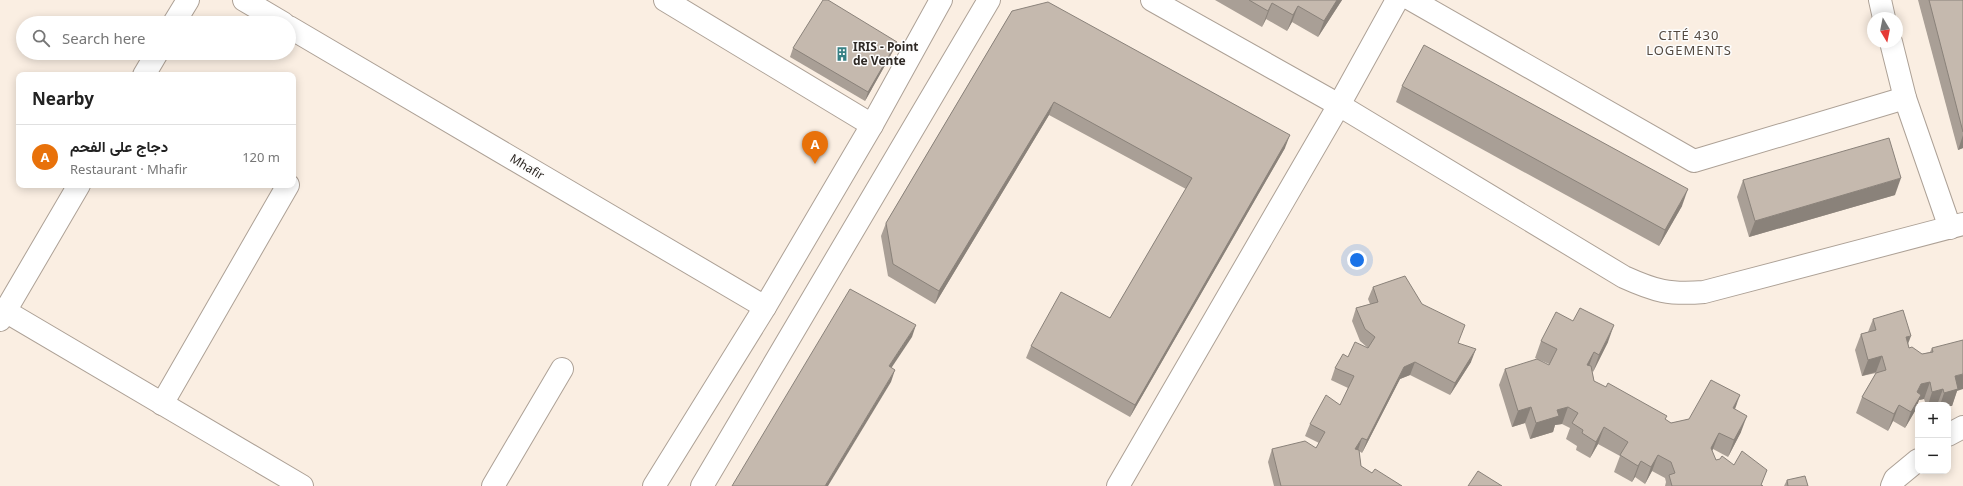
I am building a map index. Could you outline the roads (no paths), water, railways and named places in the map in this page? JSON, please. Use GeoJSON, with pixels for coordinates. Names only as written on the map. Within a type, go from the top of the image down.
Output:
{"type":"FeatureCollection","features":[{"type":"Feature","properties":{"kind":"street"},"geometry":{"type":"LineString","coordinates":[[178,16],[188,0]]}},
{"type":"Feature","properties":{"kind":"street"},"geometry":{"type":"LineString","coordinates":[[244,0],[271,16]]}},
{"type":"Feature","properties":{"kind":"street"},"geometry":{"type":"LineString","coordinates":[[665,0],[872,125]]}},
{"type":"Feature","properties":{"kind":"street"},"geometry":{"type":"LineString","coordinates":[[654,486],[764,307],[872,125],[941,0]]}},
{"type":"Feature","properties":{"kind":"street"},"geometry":{"type":"LineString","coordinates":[[702,486],[990,0]]}},
{"type":"Feature","properties":{"kind":"street"},"geometry":{"type":"LineString","coordinates":[[1152,0],[1340,105],[1624,277],[1652,290],[1682,294],[1704,292],[1957,226],[1905,98],[1892,48]]}},
{"type":"Feature","properties":{"kind":"street"},"geometry":{"type":"LineString","coordinates":[[1127,483],[1340,105],[1397,0]]}},
{"type":"Feature","properties":{"kind":"street"},"geometry":{"type":"LineString","coordinates":[[1412,0],[1694,161],[1905,98]]}},
{"type":"Feature","properties":{"kind":"street"},"geometry":{"type":"LineString","coordinates":[[1880,0],[1883,12]]}},
{"type":"Feature","properties":{"kind":"street","name":"Mhafir"},"geometry":{"type":"LineString","coordinates":[[296,31],[764,307]]}},
{"type":"Feature","properties":{"kind":"street"},"geometry":{"type":"LineString","coordinates":[[146,72],[153,60]]}},
{"type":"Feature","properties":{"kind":"street"},"geometry":{"type":"LineString","coordinates":[[77,188],[2,315],[162,404],[302,486]]}},
{"type":"Feature","properties":{"kind":"street"},"geometry":{"type":"LineString","coordinates":[[162,404],[286,188]]}},
{"type":"Feature","properties":{"kind":"street"},"geometry":{"type":"LineString","coordinates":[[493,486],[562,369]]}},
{"type":"Feature","properties":{"kind":"street"},"geometry":{"type":"LineString","coordinates":[[1951,433],[1963,427]]}},
{"type":"Feature","properties":{"kind":"street"},"geometry":{"type":"LineString","coordinates":[[1892,486],[1895,479],[1915,462]]}},
{"type":"Feature","properties":{"kind":"place","name":"IRIS - Point de Vente"},"geometry":{"type":"Point","coordinates":[842,54]}},
{"type":"Feature","properties":{"kind":"place","name":"دجاج على الفحم"},"geometry":{"type":"Point","coordinates":[815,164]}},
{"type":"Feature","properties":{"kind":"district","name":"CITÉ 430 LOGEMENTS"},"geometry":{"type":"Point","coordinates":[1689,42]}}]}
